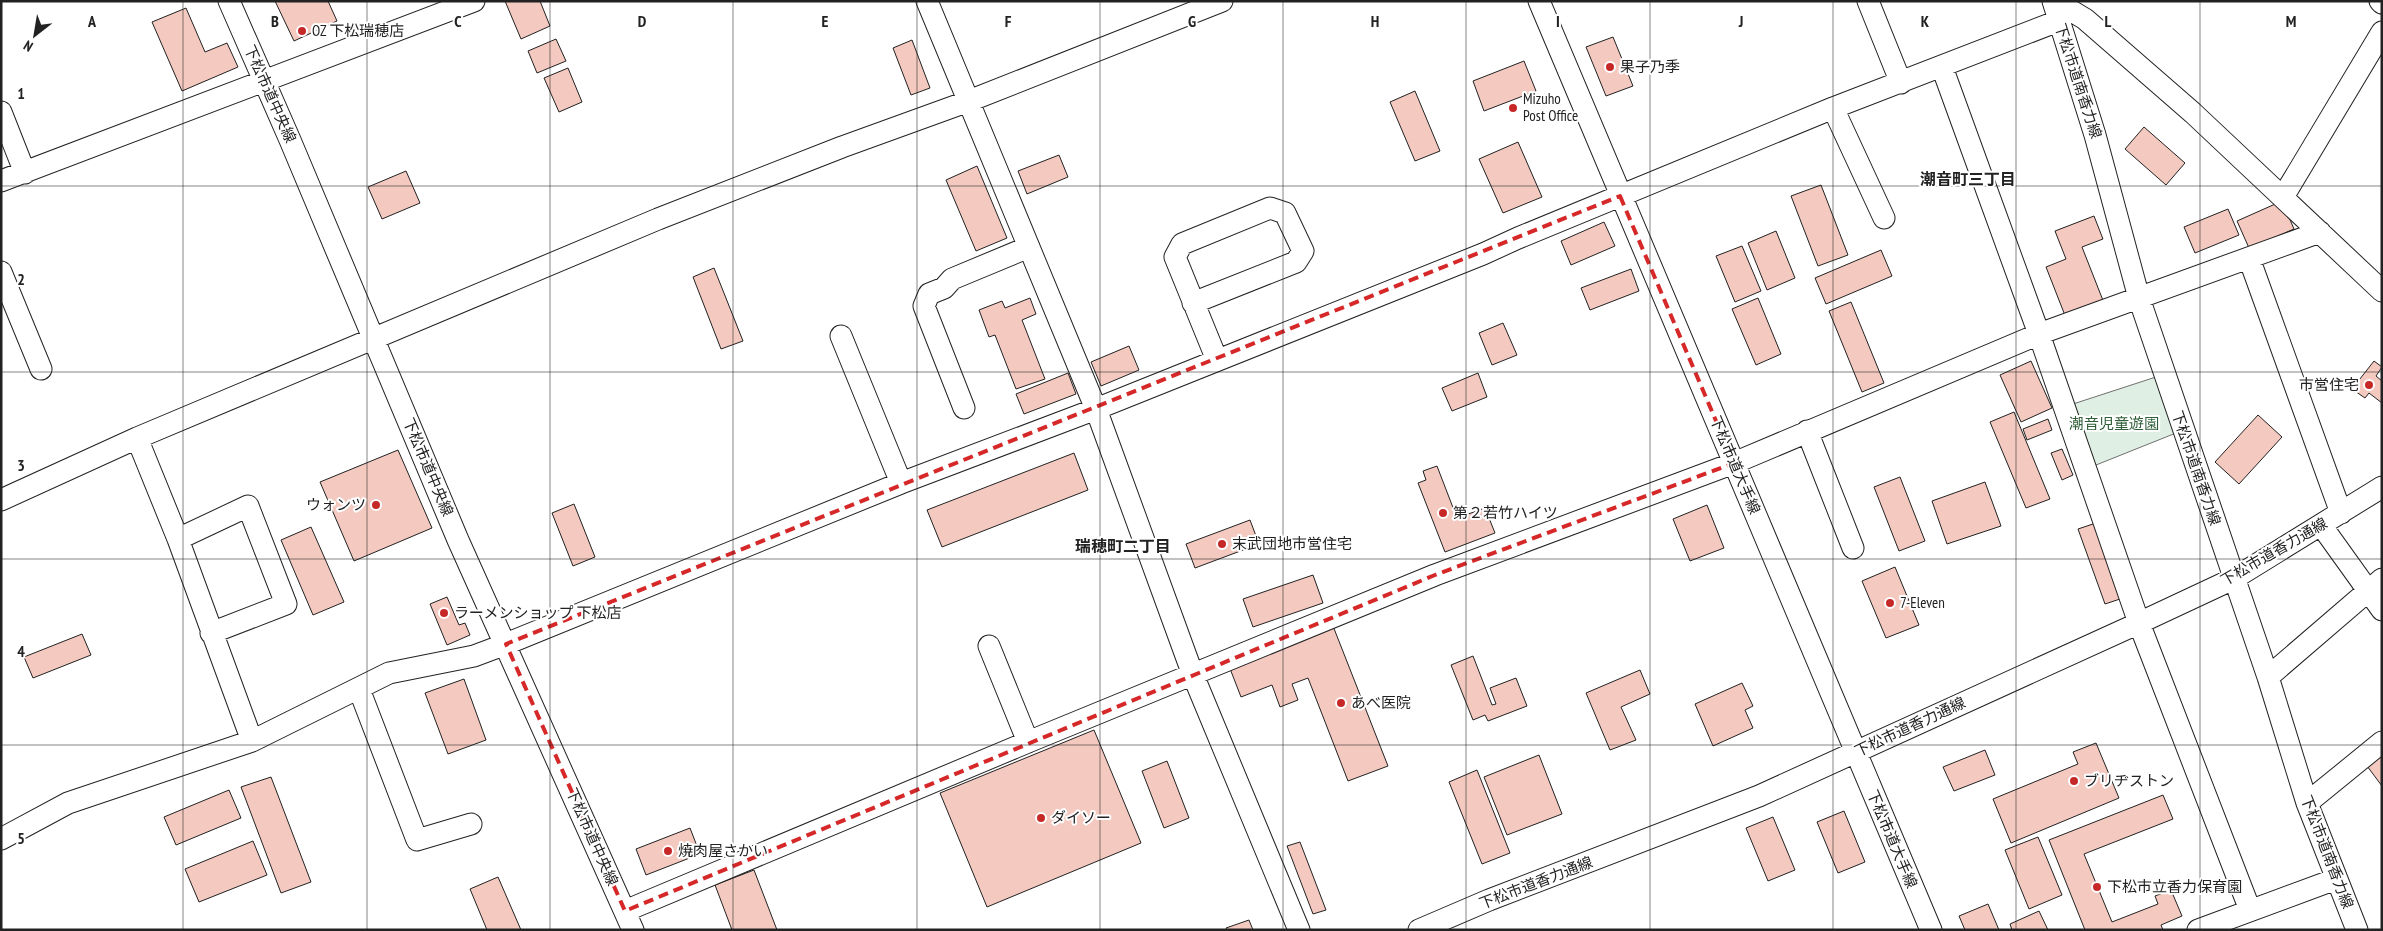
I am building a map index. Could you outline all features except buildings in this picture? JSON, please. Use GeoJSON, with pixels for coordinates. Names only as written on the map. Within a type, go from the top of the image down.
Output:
{"type":"FeatureCollection","features":[{"type":"Feature","properties":{"kind":"street","name":"下松市道中央線"},"geometry":{"type":"LineString","coordinates":[[229,1],[265,81],[458,540],[629,920]]}},
{"type":"Feature","properties":{"kind":"street"},"geometry":{"type":"LineString","coordinates":[[1,181],[474,1]]}},
{"type":"Feature","properties":{"kind":"street"},"geometry":{"type":"LineString","coordinates":[[927,1],[1096,409],[1194,675],[1299,930]]}},
{"type":"Feature","properties":{"kind":"street"},"geometry":{"type":"LineString","coordinates":[[1,500],[138,438],[658,219],[842,147],[969,101],[1222,1]]}},
{"type":"Feature","properties":{"kind":"street","name":"下松市道大手線"},"geometry":{"type":"LineString","coordinates":[[1539,1],[1931,930]]}},
{"type":"Feature","properties":{"kind":"street"},"geometry":{"type":"LineString","coordinates":[[1868,1],[1901,82]]}},
{"type":"Feature","properties":{"kind":"street"},"geometry":{"type":"LineString","coordinates":[[1,839],[68,803],[252,741],[390,673],[474,656],[506,644],[901,482],[1096,409],[1483,254],[1833,108],[1942,66],[2055,8],[2085,19],[2193,113],[2382,291]]}},
{"type":"Feature","properties":{"kind":"street","name":"下松市道南香力線"},"geometry":{"type":"LineString","coordinates":[[2055,8],[2095,135],[2139,298],[2233,579],[2268,677],[2307,803],[2357,930]]}},
{"type":"Feature","properties":{"kind":"street"},"geometry":{"type":"LineString","coordinates":[[2283,197],[2382,32]]}},
{"type":"Feature","properties":{"kind":"street"},"geometry":{"type":"LineString","coordinates":[[1942,66],[2039,334],[2139,622],[2250,910]]}},
{"type":"Feature","properties":{"kind":"street"},"geometry":{"type":"LineString","coordinates":[[1833,108],[1884,218]]}},
{"type":"Feature","properties":{"kind":"street"},"geometry":{"type":"LineString","coordinates":[[1,112],[25,173]]}},
{"type":"Feature","properties":{"kind":"street"},"geometry":{"type":"LineString","coordinates":[[1194,303],[1296,262],[1303,251],[1285,213],[1270,208],[1182,244],[1175,257],[1216,360]]}},
{"type":"Feature","properties":{"kind":"street"},"geometry":{"type":"LineString","coordinates":[[629,920],[1028,742],[1435,575],[1734,462],[2039,334],[2320,232]]}},
{"type":"Feature","properties":{"kind":"street"},"geometry":{"type":"LineString","coordinates":[[964,408],[924,306],[929,294],[944,288],[952,279],[1029,246]]}},
{"type":"Feature","properties":{"kind":"street"},"geometry":{"type":"LineString","coordinates":[[2249,258],[2341,513]]}},
{"type":"Feature","properties":{"kind":"street"},"geometry":{"type":"LineString","coordinates":[[1,272],[41,369]]}},
{"type":"Feature","properties":{"kind":"street"},"geometry":{"type":"LineString","coordinates":[[841,336],[901,482]]}},
{"type":"Feature","properties":{"kind":"street"},"geometry":{"type":"LineString","coordinates":[[1807,431],[1853,548]]}},
{"type":"Feature","properties":{"kind":"street"},"geometry":{"type":"LineString","coordinates":[[138,438],[178,539],[252,741]]}},
{"type":"Feature","properties":{"kind":"street","name":"下松市道香力通線"},"geometry":{"type":"LineString","coordinates":[[1419,930],[1489,900],[1759,796],[2233,579],[2382,488]]}},
{"type":"Feature","properties":{"kind":"street"},"geometry":{"type":"LineString","coordinates":[[178,539],[248,506],[286,604],[211,633]]}},
{"type":"Feature","properties":{"kind":"street"},"geometry":{"type":"LineString","coordinates":[[2321,525],[2375,585],[2382,610]]}},
{"type":"Feature","properties":{"kind":"street"},"geometry":{"type":"LineString","coordinates":[[2268,677],[2375,585]]}},
{"type":"Feature","properties":{"kind":"street"},"geometry":{"type":"LineString","coordinates":[[989,646],[1028,742]]}},
{"type":"Feature","properties":{"kind":"street"},"geometry":{"type":"LineString","coordinates":[[360,689],[417,840],[471,824]]}},
{"type":"Feature","properties":{"kind":"street"},"geometry":{"type":"LineString","coordinates":[[2307,803],[2382,742]]}},
{"type":"Feature","properties":{"kind":"street"},"geometry":{"type":"LineString","coordinates":[[2198,930],[2336,879]]}},
{"type":"Feature","properties":{"kind":"highlighted area"},"geometry":{"type":"Polygon","coordinates":[[[1620,196],[1734,463],[1435,575],[625,911],[506,644],[1620,196]]]}},
{"type":"Feature","properties":{"kind":"green space","name":"潮音児童遊園"},"geometry":{"type":"Polygon","coordinates":[[[2159,376],[2176,433],[2091,467],[2073,404],[2159,376]]]}},
{"type":"Feature","properties":{"kind":"place","name":"OZ 下松瑞穂店"},"geometry":{"type":"Point","coordinates":[302,31]}},
{"type":"Feature","properties":{"kind":"place","name":"果子乃季"},"geometry":{"type":"Point","coordinates":[1610,67]}},
{"type":"Feature","properties":{"kind":"place","name":"Mizuho Post Office"},"geometry":{"type":"Point","coordinates":[1513,108]}},
{"type":"Feature","properties":{"kind":"place","name":"市営住宅"},"geometry":{"type":"Point","coordinates":[2369,385]}},
{"type":"Feature","properties":{"kind":"place","name":"ウォンツ"},"geometry":{"type":"Point","coordinates":[376,505]}},
{"type":"Feature","properties":{"kind":"place","name":"第２若竹ハイツ"},"geometry":{"type":"Point","coordinates":[1443,513]}},
{"type":"Feature","properties":{"kind":"place","name":"末武団地市営住宅"},"geometry":{"type":"Point","coordinates":[1222,544]}},
{"type":"Feature","properties":{"kind":"place","name":"7-Eleven"},"geometry":{"type":"Point","coordinates":[1890,603]}},
{"type":"Feature","properties":{"kind":"place","name":"ラーメンショップ 下松店"},"geometry":{"type":"Point","coordinates":[444,613]}},
{"type":"Feature","properties":{"kind":"place","name":"あべ医院"},"geometry":{"type":"Point","coordinates":[1341,703]}},
{"type":"Feature","properties":{"kind":"place","name":"ブリヂストン"},"geometry":{"type":"Point","coordinates":[2074,781]}},
{"type":"Feature","properties":{"kind":"place","name":"ダイソー"},"geometry":{"type":"Point","coordinates":[1041,818]}},
{"type":"Feature","properties":{"kind":"place","name":"焼肉屋さかい"},"geometry":{"type":"Point","coordinates":[668,851]}},
{"type":"Feature","properties":{"kind":"place","name":"下松市立香力保育園"},"geometry":{"type":"Point","coordinates":[2097,887]}},
{"type":"Feature","properties":{"kind":"district","name":"潮音町三丁目"},"geometry":{"type":"Point","coordinates":[1968,179]}},
{"type":"Feature","properties":{"kind":"district","name":"瑞穂町二丁目"},"geometry":{"type":"Point","coordinates":[1123,546]}}]}
